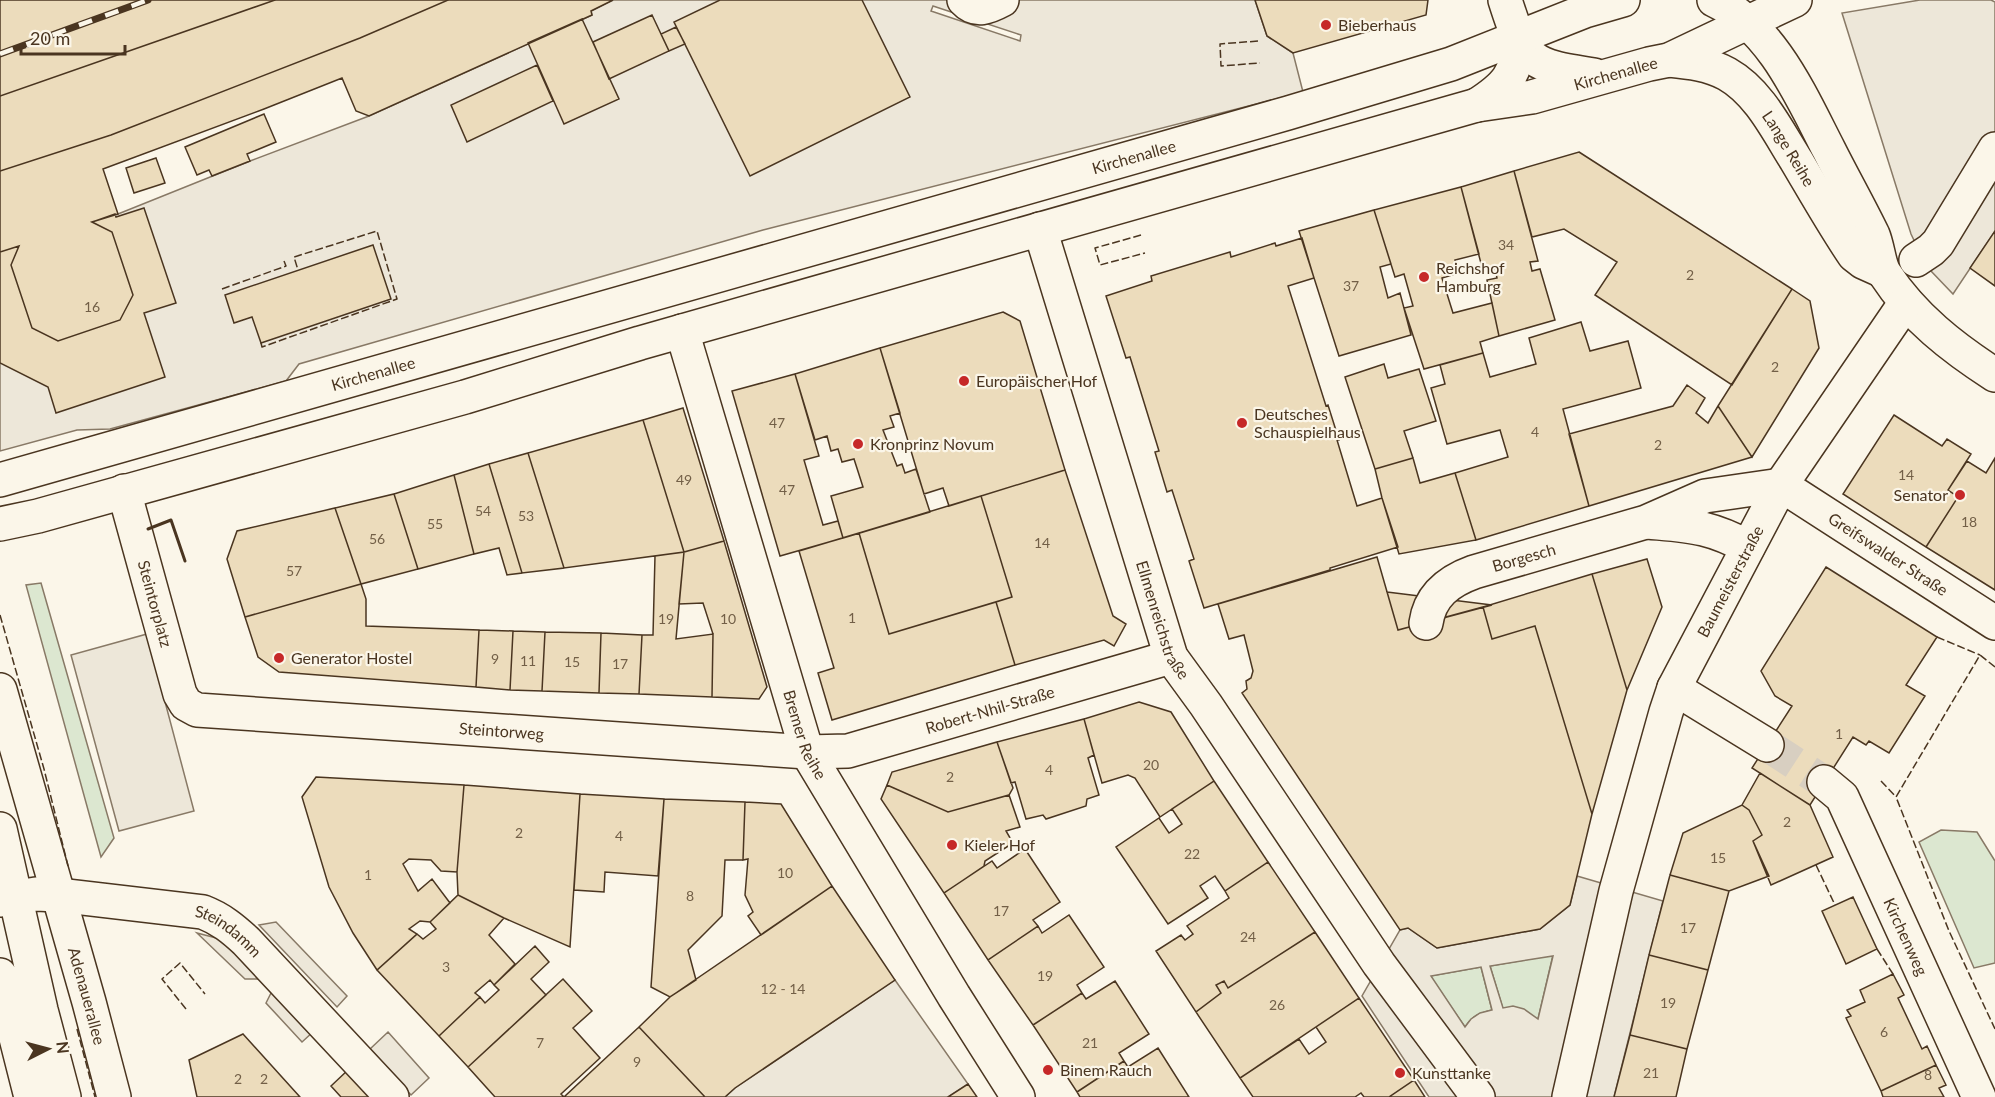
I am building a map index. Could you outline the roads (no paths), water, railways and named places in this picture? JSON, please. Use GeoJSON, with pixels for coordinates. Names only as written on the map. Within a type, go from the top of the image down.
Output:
{"type":"FeatureCollection","features":[{"type":"Feature","properties":{"kind":"street"},"geometry":{"type":"LineString","coordinates":[[964,0],[981,9],[1002,0]]}},
{"type":"Feature","properties":{"kind":"street"},"geometry":{"type":"LineString","coordinates":[[1505,0],[1517,38],[1532,57],[1549,68],[1604,77]]}},
{"type":"Feature","properties":{"kind":"street","name":"Kirchenallee"},"geometry":{"type":"LineString","coordinates":[[0,480],[1299,110],[1451,64],[1585,11],[1623,0]]}},
{"type":"Feature","properties":{"kind":"street"},"geometry":{"type":"LineString","coordinates":[[1714,0],[1748,23]]}},
{"type":"Feature","properties":{"kind":"street","name":"Kirchenallee"},"geometry":{"type":"LineString","coordinates":[[0,524],[465,397],[682,331],[1477,105],[1532,97],[1669,60],[1795,0]]}},
{"type":"Feature","properties":{"kind":"street","name":"Lange Reihe"},"geometry":{"type":"LineString","coordinates":[[1748,23],[1774,53],[1800,93],[1875,241],[1883,271],[1905,302],[1924,321],[1950,344],[1995,375]]}},
{"type":"Feature","properties":{"kind":"street","name":"Kirchenallee"},"geometry":{"type":"LineString","coordinates":[[1477,105],[1504,86],[1511,75],[1518,54],[1517,38]]}},
{"type":"Feature","properties":{"kind":"street","name":"Lange Reihe"},"geometry":{"type":"LineString","coordinates":[[1669,60],[1687,61],[1713,68],[1729,75],[1744,86],[1770,117],[1854,255],[1883,271]]}},
{"type":"Feature","properties":{"kind":"street"},"geometry":{"type":"LineString","coordinates":[[1916,260],[1938,243],[1995,149]]}},
{"type":"Feature","properties":{"kind":"street","name":"Ellmenreichstraße"},"geometry":{"type":"LineString","coordinates":[[1040,229],[1171,657],[1206,705],[1379,964],[1478,1097]]}},
{"type":"Feature","properties":{"kind":"street"},"geometry":{"type":"LineString","coordinates":[[726,319],[743,302],[748,291],[747,267]]}},
{"type":"Feature","properties":{"kind":"street","name":"Baumeisterstraße"},"geometry":{"type":"LineString","coordinates":[[1569,1097],[1616,891],[1674,688],[1781,485],[1905,302]]}},
{"type":"Feature","properties":{"kind":"street","name":"Bremer Reihe"},"geometry":{"type":"LineString","coordinates":[[682,331],[807,752],[954,996],[1018,1097]]}},
{"type":"Feature","properties":{"kind":"street","name":"Borgesch"},"geometry":{"type":"LineString","coordinates":[[1426,623],[1427,611],[1433,600],[1444,588],[1460,577],[1646,522],[1705,496],[1781,485]]}},
{"type":"Feature","properties":{"kind":"street","name":"Greifswalder Straße"},"geometry":{"type":"LineString","coordinates":[[1781,485],[1995,623]]}},
{"type":"Feature","properties":{"kind":"street","name":"Steintorplatz"},"geometry":{"type":"LineString","coordinates":[[124,491],[180,694],[186,704],[197,710]]}},
{"type":"Feature","properties":{"kind":"street","name":"Borgesch"},"geometry":{"type":"LineString","coordinates":[[1646,522],[1700,526],[1748,547]]}},
{"type":"Feature","properties":{"kind":"street","name":"Robert-Nhil-Straße"},"geometry":{"type":"LineString","coordinates":[[807,752],[848,751],[1171,657]]}},
{"type":"Feature","properties":{"kind":"street"},"geometry":{"type":"LineString","coordinates":[[1674,688],[1767,745]]}},
{"type":"Feature","properties":{"kind":"street"},"geometry":{"type":"LineString","coordinates":[[0,690],[58,895]]}},
{"type":"Feature","properties":{"kind":"street","name":"Steintorweg"},"geometry":{"type":"LineString","coordinates":[[197,710],[807,752]]}},
{"type":"Feature","properties":{"kind":"street","name":"Kirchenweg"},"geometry":{"type":"LineString","coordinates":[[1824,782],[1842,797],[1979,1097]]}},
{"type":"Feature","properties":{"kind":"street"},"geometry":{"type":"LineString","coordinates":[[0,829],[8,898],[64,1097]]}},
{"type":"Feature","properties":{"kind":"street","name":"Steindamm"},"geometry":{"type":"LineString","coordinates":[[8,898],[36,894],[58,895],[203,912],[215,916],[246,941],[392,1097]]}},
{"type":"Feature","properties":{"kind":"street","name":"Adenauerallee"},"geometry":{"type":"LineString","coordinates":[[58,895],[114,1097]]}},
{"type":"Feature","properties":{"kind":"street"},"geometry":{"type":"LineString","coordinates":[[0,975],[32,1097]]}},
{"type":"Feature","properties":{"kind":"tunnel"},"geometry":{"type":"LineString","coordinates":[[1767,745],[1824,782]]}},
{"type":"Feature","properties":{"kind":"tram line"},"geometry":{"type":"LineString","coordinates":[[0,96],[275,0]]}},
{"type":"Feature","properties":{"kind":"tram line"},"geometry":{"type":"LineString","coordinates":[[0,171],[111,135],[360,38],[448,0]]}},
{"type":"Feature","properties":{"kind":"railway"},"geometry":{"type":"LineString","coordinates":[[0,54],[148,0]]}},
{"type":"Feature","properties":{"kind":"place","name":"Bieberhaus"},"geometry":{"type":"Point","coordinates":[1326,25]}},
{"type":"Feature","properties":{"kind":"place","name":"Reichshof Hamburg"},"geometry":{"type":"Point","coordinates":[1424,277]}},
{"type":"Feature","properties":{"kind":"place","name":"Europäischer Hof"},"geometry":{"type":"Point","coordinates":[964,381]}},
{"type":"Feature","properties":{"kind":"place","name":"Deutsches Schauspielhaus"},"geometry":{"type":"Point","coordinates":[1242,423]}},
{"type":"Feature","properties":{"kind":"place","name":"Kronprinz Novum"},"geometry":{"type":"Point","coordinates":[858,444]}},
{"type":"Feature","properties":{"kind":"place","name":"Senator"},"geometry":{"type":"Point","coordinates":[1960,495]}},
{"type":"Feature","properties":{"kind":"place","name":"Generator Hostel"},"geometry":{"type":"Point","coordinates":[279,658]}},
{"type":"Feature","properties":{"kind":"place","name":"Kieler Hof"},"geometry":{"type":"Point","coordinates":[952,845]}},
{"type":"Feature","properties":{"kind":"place","name":"Binem Rauch"},"geometry":{"type":"Point","coordinates":[1048,1070]}},
{"type":"Feature","properties":{"kind":"place","name":"Kunsttanke"},"geometry":{"type":"Point","coordinates":[1400,1073]}}]}
